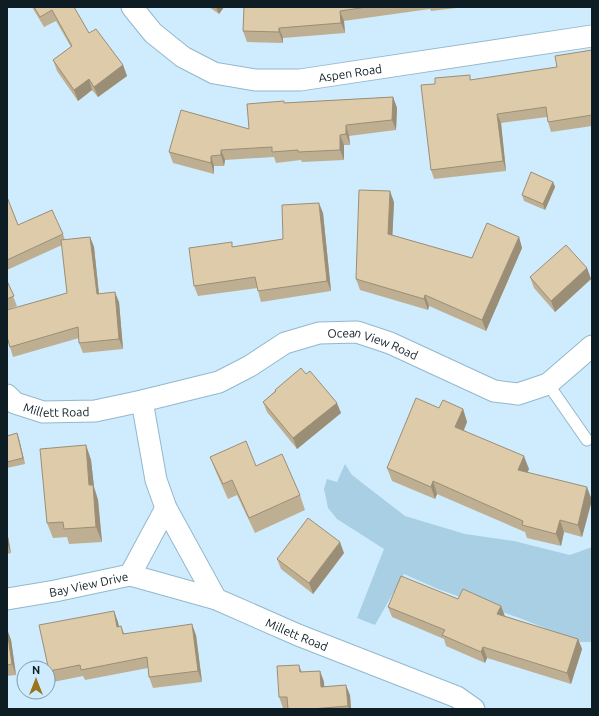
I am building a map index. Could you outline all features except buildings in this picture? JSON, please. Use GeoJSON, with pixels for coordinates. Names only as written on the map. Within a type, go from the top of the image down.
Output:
{"type":"FeatureCollection","features":[{"type":"Feature","properties":{"kind":"street","name":"Aspen Road"},"geometry":{"type":"LineString","coordinates":[[132,7],[153,33],[183,57],[214,73],[255,80],[300,80],[592,36]]}},
{"type":"Feature","properties":{"kind":"street","name":"Ocean View Road"},"geometry":{"type":"LineString","coordinates":[[142,401],[218,382],[250,366],[286,343],[319,333],[358,332],[390,343],[494,391],[518,394],[548,384],[592,346]]}},
{"type":"Feature","properties":{"kind":"street","name":"Millett Road"},"geometry":{"type":"LineString","coordinates":[[7,395],[15,403],[43,412],[95,411],[142,401]]}},
{"type":"Feature","properties":{"kind":"street"},"geometry":{"type":"LineString","coordinates":[[142,401],[156,480],[166,508],[216,599]]}},
{"type":"Feature","properties":{"kind":"street"},"geometry":{"type":"LineString","coordinates":[[130,575],[166,508]]}},
{"type":"Feature","properties":{"kind":"street","name":"Bay View Drive"},"geometry":{"type":"LineString","coordinates":[[7,599],[55,591],[130,575],[216,599]]}},
{"type":"Feature","properties":{"kind":"street","name":"Millett Road"},"geometry":{"type":"LineString","coordinates":[[216,599],[298,635],[457,697],[474,709]]}},
{"type":"Feature","properties":{"kind":"lane"},"geometry":{"type":"LineString","coordinates":[[548,384],[587,440]]}},
{"type":"Feature","properties":{"kind":"shaded area"},"geometry":{"type":"Polygon","coordinates":[[[345,464],[352,475],[405,516],[465,534],[514,541],[570,555],[592,547],[592,642],[580,642],[522,619],[438,589],[404,574],[375,625],[357,618],[384,549],[337,519],[328,508],[324,489],[327,479],[337,482],[345,464]]]}}]}
